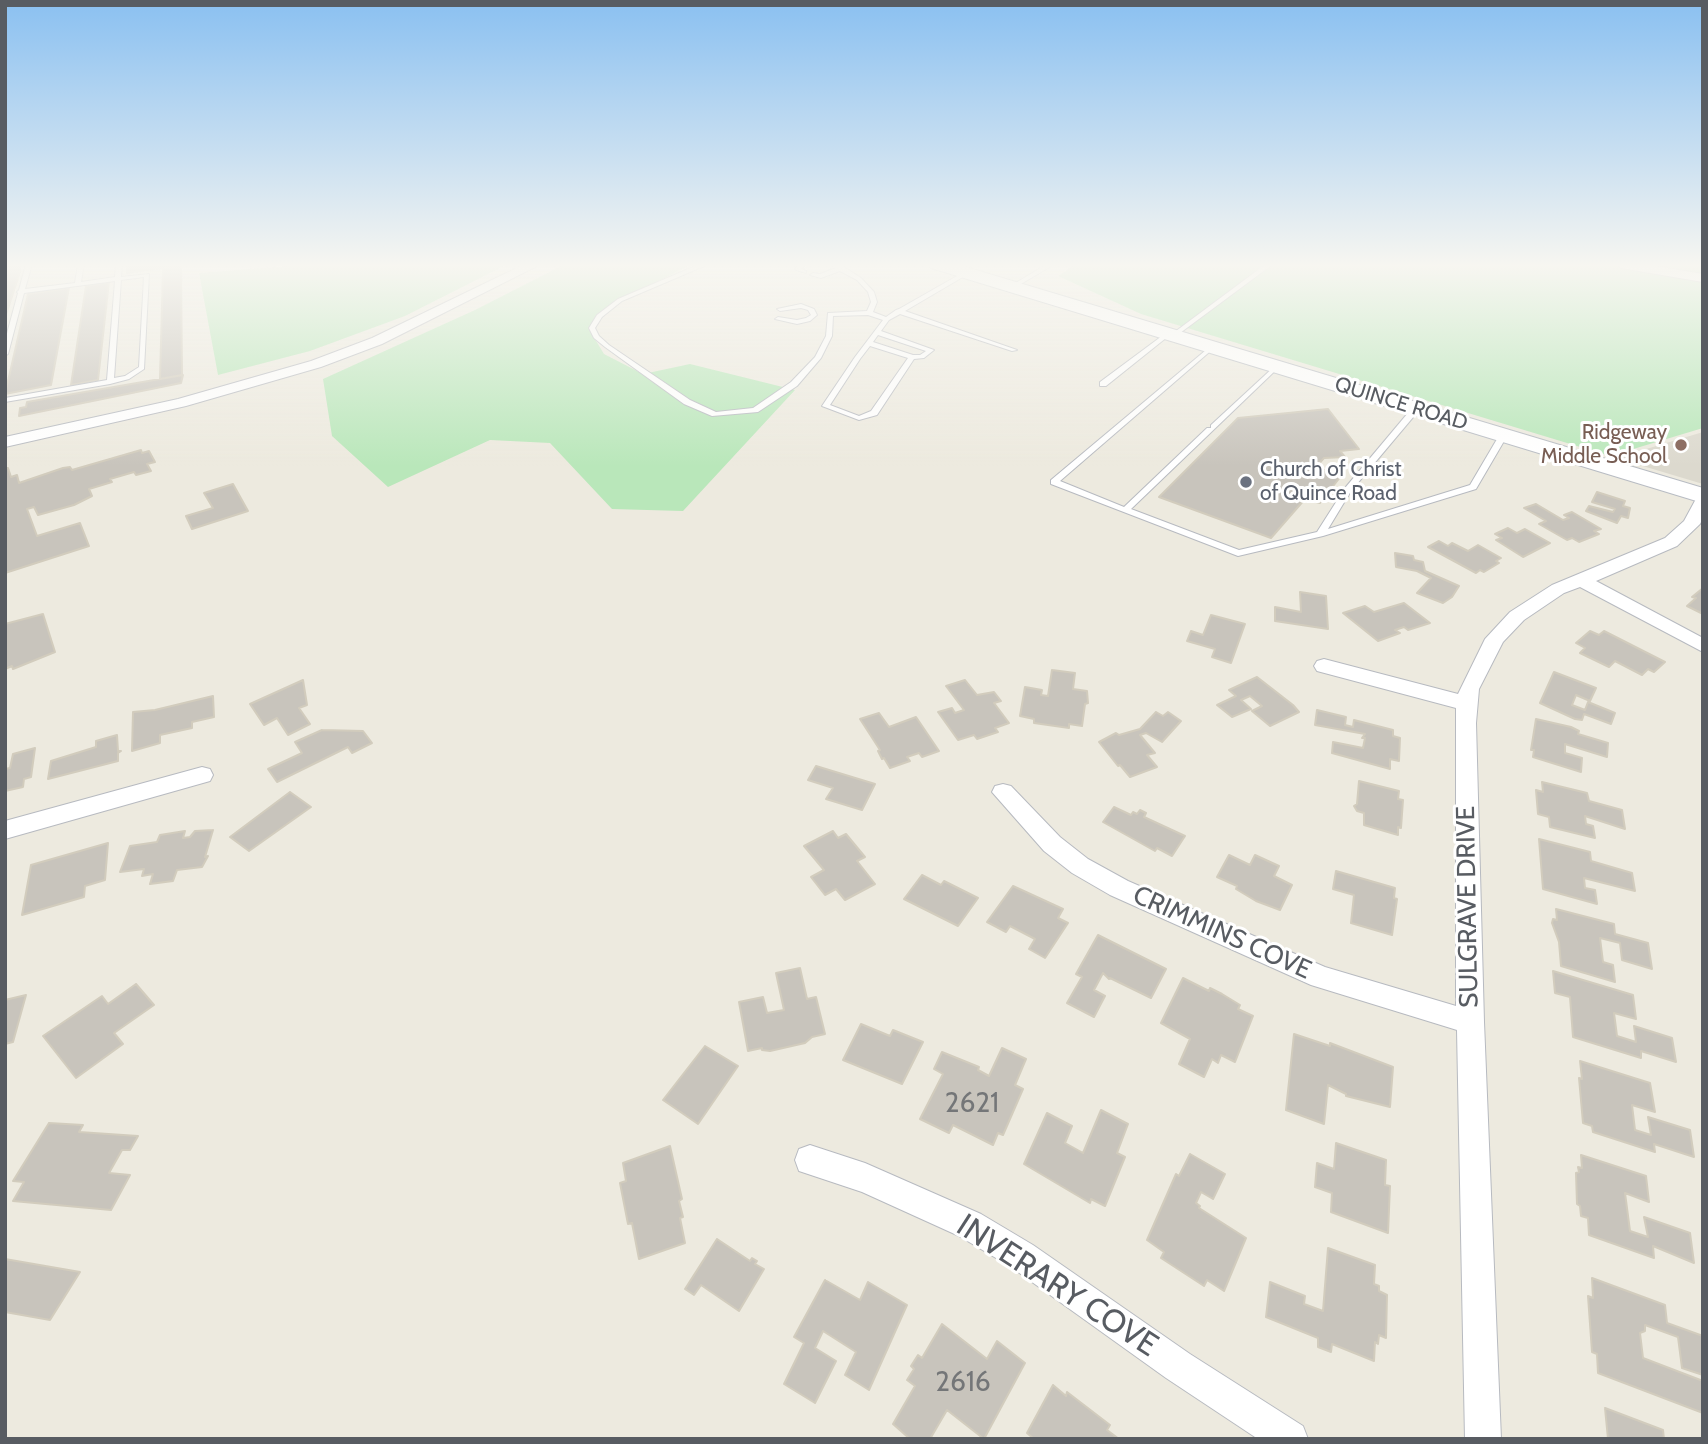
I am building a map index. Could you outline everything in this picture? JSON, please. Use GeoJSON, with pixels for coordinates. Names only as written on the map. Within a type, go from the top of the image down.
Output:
{"type":"FeatureCollection","features":[{"type":"Feature","properties":{"kind":"main road","name":"QUINCE ROAD"},"geometry":{"type":"LineString","coordinates":[[1159,331],[1703,498]]}},
{"type":"Feature","properties":{"kind":"street"},"geometry":{"type":"LineString","coordinates":[[5,442],[181,403],[316,364],[397,331]]}},
{"type":"Feature","properties":{"kind":"street","name":"SULGRAVE DRIVE"},"geometry":{"type":"LineString","coordinates":[[1483,1439],[1470,1022],[1466,703],[1481,663],[1505,626],[1541,598],[1671,542],[1691,524],[1703,498]]}},
{"type":"Feature","properties":{"kind":"street"},"geometry":{"type":"LineString","coordinates":[[1580,580],[1703,646]]}},
{"type":"Feature","properties":{"kind":"street"},"geometry":{"type":"LineString","coordinates":[[1324,666],[1466,703]]}},
{"type":"Feature","properties":{"kind":"street"},"geometry":{"type":"LineString","coordinates":[[5,830],[202,775]]}},
{"type":"Feature","properties":{"kind":"street","name":"CRIMMINS COVE"},"geometry":{"type":"LineString","coordinates":[[1003,792],[1052,844],[1080,866],[1119,888],[1320,977],[1470,1022]]}},
{"type":"Feature","properties":{"kind":"street","name":"INVERARY COVE"},"geometry":{"type":"LineString","coordinates":[[810,1160],[865,1178],[971,1226],[1022,1256],[1178,1366],[1290,1439]]}},
{"type":"Feature","properties":{"kind":"lane"},"geometry":{"type":"LineString","coordinates":[[5,354],[10,331]]}},
{"type":"Feature","properties":{"kind":"lane"},"geometry":{"type":"LineString","coordinates":[[110,382],[114,331]]}},
{"type":"Feature","properties":{"kind":"lane"},"geometry":{"type":"LineString","coordinates":[[5,400],[127,379],[142,368],[144,331]]}},
{"type":"Feature","properties":{"kind":"lane"},"geometry":{"type":"LineString","coordinates":[[594,331],[596,337],[676,394],[715,414],[755,410],[794,384],[818,358],[829,331]]}},
{"type":"Feature","properties":{"kind":"lane"},"geometry":{"type":"LineString","coordinates":[[959,331],[1014,350]]}},
{"type":"Feature","properties":{"kind":"lane"},"geometry":{"type":"LineString","coordinates":[[1103,384],[1176,331]]}},
{"type":"Feature","properties":{"kind":"lane"},"geometry":{"type":"LineString","coordinates":[[869,343],[912,357],[922,356],[931,350],[877,332],[869,343],[826,406],[859,418],[874,413],[912,357]]}},
{"type":"Feature","properties":{"kind":"lane"},"geometry":{"type":"LineString","coordinates":[[1212,347],[1054,482],[1238,552],[1320,534],[1473,487],[1503,436]]}},
{"type":"Feature","properties":{"kind":"lane"},"geometry":{"type":"LineString","coordinates":[[1125,510],[1276,367]]}},
{"type":"Feature","properties":{"kind":"lane"},"geometry":{"type":"LineString","coordinates":[[1320,534],[1348,490],[1416,409]]}},
{"type":"Feature","properties":{"kind":"shaded area","name":"Ridgeway Middle School"},"geometry":{"type":"Polygon","coordinates":[[[1703,432],[1703,484],[1616,458],[1703,432]]]}},
{"type":"Feature","properties":{"kind":"green space"},"geometry":{"type":"Polygon","coordinates":[[[210,331],[363,331],[310,351],[218,375],[210,331]]]}},
{"type":"Feature","properties":{"kind":"green space"},"geometry":{"type":"Polygon","coordinates":[[[428,331],[593,331],[604,354],[643,374],[690,364],[795,390],[683,511],[612,509],[550,443],[490,440],[388,487],[332,436],[323,379],[428,331]]]}},
{"type":"Feature","properties":{"kind":"green space"},"geometry":{"type":"Polygon","coordinates":[[[1198,331],[1703,331],[1703,428],[1610,456],[1198,331]]]}},
{"type":"Feature","properties":{"kind":"building"},"geometry":{"type":"Polygon","coordinates":[[[19,331],[61,331],[51,385],[5,394],[19,331]]]}},
{"type":"Feature","properties":{"kind":"building"},"geometry":{"type":"Polygon","coordinates":[[[79,331],[103,331],[98,380],[71,385],[79,331]]]}},
{"type":"Feature","properties":{"kind":"building"},"geometry":{"type":"Polygon","coordinates":[[[161,331],[182,331],[182,375],[160,379],[161,331]]]}},
{"type":"Feature","properties":{"kind":"building"},"geometry":{"type":"Polygon","coordinates":[[[183,375],[181,383],[19,416],[20,408],[26,407],[27,402],[183,375]]]}},
{"type":"Feature","properties":{"kind":"building"},"geometry":{"type":"Polygon","coordinates":[[[1328,409],[1359,449],[1340,451],[1345,457],[1324,458],[1316,467],[1341,476],[1320,503],[1305,499],[1271,538],[1159,497],[1238,418],[1328,409]]]}},
{"type":"Feature","properties":{"kind":"building"},"geometry":{"type":"Polygon","coordinates":[[[141,450],[142,453],[149,451],[155,462],[147,464],[151,471],[136,475],[134,472],[110,479],[112,482],[89,489],[92,496],[74,505],[38,515],[34,507],[27,509],[37,536],[80,523],[89,546],[5,573],[5,468],[8,468],[11,477],[17,475],[19,483],[63,468],[70,467],[72,470],[141,450]]]}},
{"type":"Feature","properties":{"kind":"building"},"geometry":{"type":"Polygon","coordinates":[[[233,484],[248,511],[192,529],[186,516],[213,508],[204,493],[233,484]]]}},
{"type":"Feature","properties":{"kind":"building"},"geometry":{"type":"Polygon","coordinates":[[[1597,492],[1625,501],[1623,506],[1630,508],[1628,518],[1621,516],[1617,523],[1586,511],[1589,506],[1613,512],[1615,509],[1592,502],[1597,492]]]}},
{"type":"Feature","properties":{"kind":"building"},"geometry":{"type":"Polygon","coordinates":[[[1536,504],[1563,520],[1569,518],[1564,515],[1572,512],[1601,529],[1594,531],[1599,534],[1579,542],[1572,538],[1567,540],[1539,524],[1546,521],[1524,508],[1536,504]]]}},
{"type":"Feature","properties":{"kind":"building"},"geometry":{"type":"Polygon","coordinates":[[[1508,528],[1517,533],[1525,529],[1550,543],[1523,557],[1496,540],[1502,538],[1495,534],[1508,528]]]}},
{"type":"Feature","properties":{"kind":"building"},"geometry":{"type":"Polygon","coordinates":[[[1439,541],[1448,546],[1452,543],[1468,551],[1478,545],[1501,558],[1496,561],[1499,563],[1484,572],[1480,570],[1476,573],[1428,547],[1439,541]]]}},
{"type":"Feature","properties":{"kind":"building"},"geometry":{"type":"Polygon","coordinates":[[[1395,553],[1413,556],[1414,560],[1423,562],[1425,571],[1459,586],[1452,597],[1443,603],[1417,593],[1431,578],[1417,571],[1396,567],[1395,553]]]}},
{"type":"Feature","properties":{"kind":"building"},"geometry":{"type":"Polygon","coordinates":[[[1703,588],[1703,614],[1687,606],[1696,598],[1692,597],[1703,588]]]}},
{"type":"Feature","properties":{"kind":"building"},"geometry":{"type":"Polygon","coordinates":[[[1300,592],[1326,596],[1328,629],[1275,621],[1275,607],[1301,612],[1300,592]]]}},
{"type":"Feature","properties":{"kind":"building"},"geometry":{"type":"Polygon","coordinates":[[[1404,603],[1430,623],[1408,630],[1404,627],[1395,630],[1400,633],[1378,641],[1343,613],[1365,606],[1374,612],[1404,603]]]}},
{"type":"Feature","properties":{"kind":"building"},"geometry":{"type":"Polygon","coordinates":[[[43,614],[55,652],[13,669],[12,666],[5,669],[5,624],[43,614]]]}},
{"type":"Feature","properties":{"kind":"building"},"geometry":{"type":"Polygon","coordinates":[[[1211,615],[1245,624],[1231,663],[1212,657],[1215,649],[1187,641],[1191,631],[1203,635],[1211,615]]]}},
{"type":"Feature","properties":{"kind":"building"},"geometry":{"type":"Polygon","coordinates":[[[1590,631],[1599,635],[1604,631],[1665,662],[1654,672],[1648,669],[1642,675],[1615,661],[1609,667],[1580,653],[1585,648],[1576,643],[1590,631]]]}},
{"type":"Feature","properties":{"kind":"building"},"geometry":{"type":"Polygon","coordinates":[[[1052,670],[1075,673],[1073,689],[1087,691],[1088,703],[1085,704],[1082,726],[1069,724],[1069,728],[1034,723],[1034,719],[1020,716],[1025,687],[1042,690],[1041,695],[1048,696],[1052,670]]]}},
{"type":"Feature","properties":{"kind":"building"},"geometry":{"type":"Polygon","coordinates":[[[1554,672],[1596,688],[1590,701],[1576,695],[1572,705],[1585,710],[1588,702],[1615,713],[1611,724],[1584,714],[1582,720],[1575,719],[1540,703],[1554,672]]]}},
{"type":"Feature","properties":{"kind":"building"},"geometry":{"type":"Polygon","coordinates":[[[1257,677],[1299,712],[1270,726],[1252,711],[1262,706],[1250,696],[1241,700],[1251,709],[1232,717],[1217,705],[1236,696],[1229,690],[1257,677]]]}},
{"type":"Feature","properties":{"kind":"building"},"geometry":{"type":"Polygon","coordinates":[[[303,680],[307,705],[299,708],[310,724],[288,735],[277,718],[264,725],[250,704],[303,680]]]}},
{"type":"Feature","properties":{"kind":"building"},"geometry":{"type":"Polygon","coordinates":[[[965,680],[977,695],[994,692],[1001,701],[994,703],[1009,723],[995,728],[998,732],[977,739],[974,735],[958,740],[938,712],[952,708],[955,713],[964,710],[946,686],[965,680]]]}},
{"type":"Feature","properties":{"kind":"building"},"geometry":{"type":"Polygon","coordinates":[[[213,696],[214,717],[192,722],[192,728],[160,735],[160,743],[132,751],[133,712],[155,710],[213,696]]]}},
{"type":"Feature","properties":{"kind":"building"},"geometry":{"type":"Polygon","coordinates":[[[1317,710],[1346,717],[1345,725],[1353,727],[1354,720],[1393,730],[1393,736],[1400,738],[1399,761],[1390,759],[1390,769],[1332,753],[1333,742],[1363,748],[1365,738],[1362,738],[1365,734],[1315,725],[1317,710]]]}},
{"type":"Feature","properties":{"kind":"building"},"geometry":{"type":"Polygon","coordinates":[[[1156,712],[1163,716],[1168,712],[1181,721],[1162,742],[1146,733],[1140,735],[1155,753],[1147,755],[1157,767],[1130,777],[1099,742],[1116,733],[1119,735],[1140,729],[1156,712]]]}},
{"type":"Feature","properties":{"kind":"building"},"geometry":{"type":"Polygon","coordinates":[[[879,713],[889,727],[916,717],[939,751],[922,757],[919,753],[907,757],[910,761],[890,768],[884,758],[882,759],[878,751],[880,750],[860,719],[879,713]]]}},
{"type":"Feature","properties":{"kind":"building"},"geometry":{"type":"Polygon","coordinates":[[[1536,719],[1571,727],[1579,731],[1578,734],[1608,743],[1607,757],[1565,744],[1565,753],[1582,758],[1581,772],[1533,757],[1534,750],[1531,750],[1536,719]]]}},
{"type":"Feature","properties":{"kind":"building"},"geometry":{"type":"Polygon","coordinates":[[[322,730],[363,731],[372,743],[352,753],[348,747],[277,782],[268,769],[302,753],[295,742],[322,730]]]}},
{"type":"Feature","properties":{"kind":"building"},"geometry":{"type":"Polygon","coordinates":[[[117,735],[118,751],[121,751],[118,753],[118,761],[48,779],[51,761],[96,747],[96,741],[117,735]]]}},
{"type":"Feature","properties":{"kind":"building"},"geometry":{"type":"Polygon","coordinates":[[[35,748],[31,777],[24,779],[23,787],[5,791],[5,769],[10,768],[13,754],[35,748]]]}},
{"type":"Feature","properties":{"kind":"building"},"geometry":{"type":"Polygon","coordinates":[[[816,766],[875,784],[862,810],[826,799],[833,788],[808,780],[816,766]]]}},
{"type":"Feature","properties":{"kind":"building"},"geometry":{"type":"Polygon","coordinates":[[[1359,781],[1399,791],[1398,799],[1403,800],[1398,835],[1364,825],[1364,813],[1357,811],[1354,806],[1357,804],[1359,781]]]}},
{"type":"Feature","properties":{"kind":"building"},"geometry":{"type":"Polygon","coordinates":[[[1542,782],[1587,793],[1589,801],[1622,810],[1625,829],[1585,816],[1586,824],[1593,826],[1595,838],[1550,827],[1549,817],[1538,814],[1536,790],[1543,792],[1542,782]]]}},
{"type":"Feature","properties":{"kind":"building"},"geometry":{"type":"Polygon","coordinates":[[[290,792],[311,807],[249,851],[230,837],[290,792]]]}},
{"type":"Feature","properties":{"kind":"building"},"geometry":{"type":"Polygon","coordinates":[[[1114,807],[1131,815],[1140,810],[1146,813],[1144,817],[1185,836],[1172,856],[1157,848],[1155,851],[1103,822],[1114,807]]]}},
{"type":"Feature","properties":{"kind":"building"},"geometry":{"type":"Polygon","coordinates":[[[213,830],[205,857],[208,856],[202,867],[177,870],[173,881],[150,884],[153,874],[142,876],[144,869],[120,872],[130,846],[157,842],[160,835],[185,831],[183,838],[190,837],[195,831],[213,830]]]}},
{"type":"Feature","properties":{"kind":"building"},"geometry":{"type":"Polygon","coordinates":[[[833,831],[838,838],[846,834],[865,857],[857,861],[875,884],[845,900],[836,889],[825,895],[811,877],[824,870],[804,846],[833,831]]]}},
{"type":"Feature","properties":{"kind":"building"},"geometry":{"type":"Polygon","coordinates":[[[1539,839],[1590,852],[1591,861],[1632,873],[1635,891],[1584,878],[1585,888],[1595,890],[1597,904],[1543,889],[1539,839]]]}},
{"type":"Feature","properties":{"kind":"building"},"geometry":{"type":"Polygon","coordinates":[[[108,843],[105,880],[85,886],[84,897],[22,915],[31,865],[108,843]]]}},
{"type":"Feature","properties":{"kind":"building"},"geometry":{"type":"Polygon","coordinates":[[[1229,855],[1250,865],[1255,855],[1279,866],[1274,876],[1292,885],[1280,910],[1256,901],[1236,889],[1237,886],[1217,877],[1229,855]]]}},
{"type":"Feature","properties":{"kind":"building"},"geometry":{"type":"Polygon","coordinates":[[[1336,871],[1395,888],[1394,898],[1397,899],[1392,935],[1351,923],[1354,895],[1333,889],[1336,871]]]}},
{"type":"Feature","properties":{"kind":"building"},"geometry":{"type":"Polygon","coordinates":[[[922,875],[941,885],[944,881],[978,898],[958,926],[904,899],[922,875]]]}},
{"type":"Feature","properties":{"kind":"building"},"geometry":{"type":"Polygon","coordinates":[[[1013,886],[1063,909],[1058,918],[1068,923],[1045,958],[1029,949],[1035,939],[1010,926],[1006,932],[987,922],[1013,886]]]}},
{"type":"Feature","properties":{"kind":"building"},"geometry":{"type":"Polygon","coordinates":[[[1556,909],[1614,924],[1615,934],[1648,943],[1652,969],[1622,960],[1620,943],[1600,938],[1603,962],[1613,965],[1615,982],[1561,966],[1559,942],[1552,923],[1553,919],[1557,920],[1556,909]]]}},
{"type":"Feature","properties":{"kind":"building"},"geometry":{"type":"Polygon","coordinates":[[[1098,935],[1166,969],[1151,998],[1109,979],[1103,973],[1094,990],[1105,996],[1094,1017],[1067,1003],[1082,977],[1076,974],[1098,935]]]}},
{"type":"Feature","properties":{"kind":"building"},"geometry":{"type":"Polygon","coordinates":[[[800,968],[807,999],[816,997],[825,1034],[812,1037],[805,1043],[770,1051],[762,1048],[748,1051],[739,1002],[763,997],[767,1013],[784,1010],[776,973],[800,968]]]}},
{"type":"Feature","properties":{"kind":"building"},"geometry":{"type":"Polygon","coordinates":[[[1553,971],[1633,995],[1636,1019],[1614,1013],[1617,1036],[1636,1042],[1634,1026],[1672,1038],[1676,1062],[1641,1051],[1641,1058],[1573,1037],[1570,997],[1555,993],[1553,971]]]}},
{"type":"Feature","properties":{"kind":"building"},"geometry":{"type":"Polygon","coordinates":[[[1183,978],[1209,991],[1210,988],[1222,994],[1240,1005],[1238,1009],[1253,1016],[1235,1062],[1221,1055],[1218,1063],[1212,1059],[1204,1077],[1179,1064],[1190,1039],[1161,1023],[1183,978]]]}},
{"type":"Feature","properties":{"kind":"building"},"geometry":{"type":"Polygon","coordinates":[[[136,984],[154,1005],[114,1033],[123,1044],[76,1078],[43,1036],[102,996],[108,1004],[136,984]]]}},
{"type":"Feature","properties":{"kind":"building"},"geometry":{"type":"Polygon","coordinates":[[[26,995],[13,1042],[5,1044],[5,1000],[26,995]]]}},
{"type":"Feature","properties":{"kind":"building"},"geometry":{"type":"Polygon","coordinates":[[[861,1024],[890,1036],[893,1030],[923,1042],[902,1084],[843,1060],[861,1024]]]}},
{"type":"Feature","properties":{"kind":"building"},"geometry":{"type":"Polygon","coordinates":[[[1294,1034],[1330,1046],[1330,1043],[1393,1067],[1390,1107],[1346,1096],[1328,1085],[1324,1124],[1286,1110],[1294,1034]]]}},
{"type":"Feature","properties":{"kind":"building"},"geometry":{"type":"Polygon","coordinates":[[[705,1046],[738,1066],[698,1124],[663,1100],[705,1046]]]}},
{"type":"Feature","properties":{"kind":"building"},"geometry":{"type":"Polygon","coordinates":[[[1002,1048],[1026,1059],[1015,1085],[1023,1089],[1003,1135],[998,1133],[993,1145],[953,1125],[949,1133],[920,1119],[943,1074],[934,1069],[942,1052],[979,1067],[978,1070],[989,1076],[1002,1048]]]}},
{"type":"Feature","properties":{"kind":"building"},"geometry":{"type":"Polygon","coordinates":[[[1580,1061],[1650,1083],[1655,1112],[1632,1105],[1635,1130],[1651,1135],[1648,1117],[1690,1130],[1694,1157],[1654,1144],[1655,1152],[1593,1132],[1592,1126],[1583,1123],[1580,1061]]]}},
{"type":"Feature","properties":{"kind":"building"},"geometry":{"type":"Polygon","coordinates":[[[1101,1110],[1128,1124],[1117,1153],[1125,1157],[1105,1206],[1091,1199],[1090,1203],[1024,1164],[1047,1113],[1072,1126],[1065,1143],[1083,1153],[1101,1110]]]}},
{"type":"Feature","properties":{"kind":"building"},"geometry":{"type":"Polygon","coordinates":[[[49,1123],[83,1125],[79,1132],[138,1136],[130,1150],[122,1150],[109,1173],[130,1175],[111,1210],[13,1201],[24,1182],[13,1181],[49,1123]]]}},
{"type":"Feature","properties":{"kind":"building"},"geometry":{"type":"Polygon","coordinates":[[[1336,1143],[1386,1160],[1385,1185],[1390,1186],[1388,1233],[1331,1212],[1332,1193],[1315,1187],[1317,1163],[1334,1169],[1336,1143]]]}},
{"type":"Feature","properties":{"kind":"building"},"geometry":{"type":"Polygon","coordinates":[[[670,1146],[682,1199],[679,1201],[683,1217],[680,1218],[685,1243],[639,1259],[632,1223],[628,1224],[620,1183],[626,1181],[623,1163],[670,1146]]]}},
{"type":"Feature","properties":{"kind":"building"},"geometry":{"type":"Polygon","coordinates":[[[1190,1154],[1225,1174],[1213,1199],[1201,1192],[1196,1203],[1199,1208],[1246,1238],[1224,1291],[1207,1280],[1204,1286],[1161,1258],[1164,1252],[1147,1240],[1176,1174],[1179,1176],[1190,1154]]]}},
{"type":"Feature","properties":{"kind":"building"},"geometry":{"type":"Polygon","coordinates":[[[1581,1155],[1646,1176],[1649,1202],[1625,1193],[1630,1231],[1648,1237],[1644,1217],[1690,1233],[1694,1263],[1653,1246],[1654,1258],[1589,1235],[1588,1218],[1581,1216],[1580,1206],[1577,1204],[1576,1173],[1579,1172],[1578,1167],[1582,1168],[1581,1155]]]}},
{"type":"Feature","properties":{"kind":"building"},"geometry":{"type":"Polygon","coordinates":[[[717,1239],[750,1261],[752,1258],[757,1261],[755,1264],[764,1269],[739,1311],[701,1285],[694,1295],[685,1289],[717,1239]]]}},
{"type":"Feature","properties":{"kind":"building"},"geometry":{"type":"Polygon","coordinates":[[[1328,1248],[1375,1265],[1374,1284],[1379,1286],[1379,1291],[1387,1295],[1386,1338],[1379,1335],[1378,1344],[1375,1342],[1374,1361],[1332,1344],[1331,1352],[1318,1347],[1318,1338],[1266,1317],[1270,1282],[1305,1296],[1304,1304],[1323,1311],[1328,1248]]]}},
{"type":"Feature","properties":{"kind":"building"},"geometry":{"type":"Polygon","coordinates":[[[5,1259],[80,1272],[50,1320],[5,1312],[5,1259]]]}},
{"type":"Feature","properties":{"kind":"building"},"geometry":{"type":"Polygon","coordinates":[[[1592,1278],[1665,1305],[1667,1323],[1703,1336],[1703,1375],[1682,1368],[1678,1337],[1645,1325],[1645,1331],[1640,1333],[1643,1358],[1703,1381],[1703,1413],[1598,1373],[1597,1354],[1592,1352],[1588,1296],[1593,1298],[1592,1278]]]}},
{"type":"Feature","properties":{"kind":"building"},"geometry":{"type":"Polygon","coordinates":[[[825,1280],[860,1300],[868,1282],[907,1305],[869,1390],[845,1375],[856,1352],[823,1331],[815,1348],[836,1361],[815,1403],[784,1384],[804,1343],[794,1337],[825,1280]]]}},
{"type":"Feature","properties":{"kind":"building"},"geometry":{"type":"Polygon","coordinates":[[[942,1324],[987,1359],[997,1341],[1025,1363],[984,1439],[947,1410],[930,1439],[910,1439],[893,1424],[915,1386],[907,1380],[914,1369],[911,1366],[918,1355],[922,1358],[942,1324]]]}},
{"type":"Feature","properties":{"kind":"building"},"geometry":{"type":"Polygon","coordinates":[[[1053,1385],[1066,1396],[1067,1392],[1110,1425],[1107,1430],[1119,1439],[1034,1439],[1027,1433],[1053,1385]]]}},
{"type":"Feature","properties":{"kind":"building"},"geometry":{"type":"Polygon","coordinates":[[[1605,1408],[1663,1430],[1664,1439],[1608,1439],[1605,1408]]]}},
{"type":"Feature","properties":{"kind":"place","name":"Ridgeway Middle School"},"geometry":{"type":"Point","coordinates":[1681,445]}},
{"type":"Feature","properties":{"kind":"place","name":"Church of Christ of Quince Road"},"geometry":{"type":"Point","coordinates":[1246,482]}}]}
